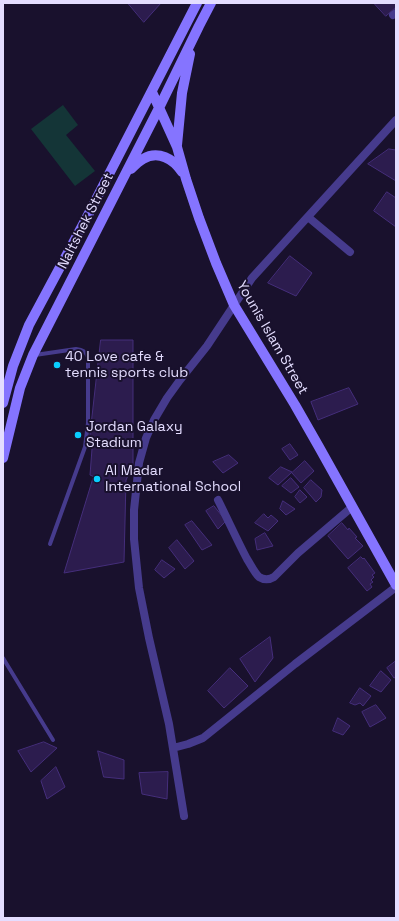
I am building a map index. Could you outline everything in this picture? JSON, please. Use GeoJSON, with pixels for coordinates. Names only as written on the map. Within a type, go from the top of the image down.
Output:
{"type":"FeatureCollection","features":[{"type":"Feature","properties":{"kind":"main road","name":"Naltshek Street"},"geometry":{"type":"LineString","coordinates":[[3,402],[13,366],[29,325],[88,215],[197,3]]}},
{"type":"Feature","properties":{"kind":"main road","name":"Naltshek Street"},"geometry":{"type":"LineString","coordinates":[[3,458],[20,388],[33,355],[211,3]]}},
{"type":"Feature","properties":{"kind":"main road"},"geometry":{"type":"LineString","coordinates":[[177,146],[182,93],[193,38]]}},
{"type":"Feature","properties":{"kind":"main road","name":"Younis Islam Street"},"geometry":{"type":"LineString","coordinates":[[152,92],[177,146],[186,179],[216,263],[234,305],[302,417],[396,586]]}},
{"type":"Feature","properties":{"kind":"main road"},"geometry":{"type":"LineString","coordinates":[[126,173],[145,157],[162,156],[173,161],[179,167],[186,179]]}},
{"type":"Feature","properties":{"kind":"street"},"geometry":{"type":"LineString","coordinates":[[184,816],[169,724],[139,588],[134,540],[134,510],[139,463],[146,438],[154,420],[167,398],[207,346],[252,278],[396,120]]}},
{"type":"Feature","properties":{"kind":"street"},"geometry":{"type":"LineString","coordinates":[[308,217],[350,252]]}},
{"type":"Feature","properties":{"kind":"street"},"geometry":{"type":"LineString","coordinates":[[218,500],[254,571],[265,580],[274,577],[303,549],[352,507]]}},
{"type":"Feature","properties":{"kind":"street"},"geometry":{"type":"LineString","coordinates":[[173,748],[203,738],[295,664],[396,586]]}},
{"type":"Feature","properties":{"kind":"lane"},"geometry":{"type":"LineString","coordinates":[[33,355],[76,349],[86,352],[88,357],[88,424],[84,447],[50,544]]}},
{"type":"Feature","properties":{"kind":"lane"},"geometry":{"type":"LineString","coordinates":[[3,658],[53,740]]}},
{"type":"Feature","properties":{"kind":"green space"},"geometry":{"type":"Polygon","coordinates":[[[63,105],[78,125],[66,135],[95,171],[75,186],[31,129],[63,105]]]}},
{"type":"Feature","properties":{"kind":"building"},"geometry":{"type":"Polygon","coordinates":[[[128,3],[161,3],[144,22],[128,3]]]}},
{"type":"Feature","properties":{"kind":"building"},"geometry":{"type":"Polygon","coordinates":[[[374,3],[396,3],[396,7],[386,16],[374,3]]]}},
{"type":"Feature","properties":{"kind":"building"},"geometry":{"type":"Polygon","coordinates":[[[389,149],[396,150],[396,181],[368,164],[389,149]]]}},
{"type":"Feature","properties":{"kind":"building"},"geometry":{"type":"Polygon","coordinates":[[[387,192],[396,198],[396,227],[374,211],[387,192]]]}},
{"type":"Feature","properties":{"kind":"building"},"geometry":{"type":"Polygon","coordinates":[[[290,256],[312,273],[296,296],[268,283],[290,256]]]}},
{"type":"Feature","properties":{"kind":"building"},"geometry":{"type":"Polygon","coordinates":[[[101,340],[133,340],[133,465],[126,480],[124,562],[64,573],[93,478],[99,479],[90,475],[92,449],[90,435],[101,340]]]}},
{"type":"Feature","properties":{"kind":"building"},"geometry":{"type":"Polygon","coordinates":[[[349,388],[358,404],[318,420],[311,402],[349,388]]]}},
{"type":"Feature","properties":{"kind":"building"},"geometry":{"type":"Polygon","coordinates":[[[290,444],[298,455],[290,460],[282,449],[290,444]]]}},
{"type":"Feature","properties":{"kind":"building"},"geometry":{"type":"Polygon","coordinates":[[[229,455],[238,463],[223,473],[213,462],[229,455]]]}},
{"type":"Feature","properties":{"kind":"building"},"geometry":{"type":"Polygon","coordinates":[[[305,461],[314,471],[301,483],[292,473],[305,461]]]}},
{"type":"Feature","properties":{"kind":"building"},"geometry":{"type":"Polygon","coordinates":[[[281,467],[292,472],[278,485],[269,478],[281,467]]]}},
{"type":"Feature","properties":{"kind":"building"},"geometry":{"type":"Polygon","coordinates":[[[291,478],[299,487],[291,493],[282,486],[291,478]]]}},
{"type":"Feature","properties":{"kind":"building"},"geometry":{"type":"Polygon","coordinates":[[[311,480],[322,490],[321,497],[316,502],[304,488],[311,480]]]}},
{"type":"Feature","properties":{"kind":"building"},"geometry":{"type":"Polygon","coordinates":[[[300,490],[307,497],[300,503],[295,497],[300,490]]]}},
{"type":"Feature","properties":{"kind":"building"},"geometry":{"type":"Polygon","coordinates":[[[283,501],[295,509],[286,515],[280,509],[283,501]]]}},
{"type":"Feature","properties":{"kind":"building"},"geometry":{"type":"Polygon","coordinates":[[[214,506],[226,521],[218,529],[206,511],[214,506]]]}},
{"type":"Feature","properties":{"kind":"building"},"geometry":{"type":"Polygon","coordinates":[[[264,514],[268,518],[271,515],[278,521],[268,531],[255,523],[264,514]]]}},
{"type":"Feature","properties":{"kind":"building"},"geometry":{"type":"Polygon","coordinates":[[[192,521],[212,545],[202,550],[185,525],[192,521]]]}},
{"type":"Feature","properties":{"kind":"building"},"geometry":{"type":"Polygon","coordinates":[[[342,523],[348,530],[349,528],[357,537],[355,538],[363,546],[348,559],[328,536],[342,523]]]}},
{"type":"Feature","properties":{"kind":"building"},"geometry":{"type":"Polygon","coordinates":[[[265,533],[273,546],[257,550],[255,539],[265,533]]]}},
{"type":"Feature","properties":{"kind":"building"},"geometry":{"type":"Polygon","coordinates":[[[177,540],[194,561],[185,569],[169,548],[177,540]]]}},
{"type":"Feature","properties":{"kind":"building"},"geometry":{"type":"Polygon","coordinates":[[[361,557],[363,559],[364,558],[375,573],[372,575],[374,577],[371,580],[373,582],[370,584],[372,587],[367,591],[348,568],[361,557]]]}},
{"type":"Feature","properties":{"kind":"building"},"geometry":{"type":"Polygon","coordinates":[[[162,560],[175,569],[164,578],[155,570],[162,560]]]}},
{"type":"Feature","properties":{"kind":"building"},"geometry":{"type":"Polygon","coordinates":[[[270,637],[273,658],[255,682],[240,659],[270,637]]]}},
{"type":"Feature","properties":{"kind":"building"},"geometry":{"type":"Polygon","coordinates":[[[396,661],[396,677],[394,678],[387,668],[396,661]]]}},
{"type":"Feature","properties":{"kind":"building"},"geometry":{"type":"Polygon","coordinates":[[[230,668],[248,686],[224,708],[208,691],[230,668]]]}},
{"type":"Feature","properties":{"kind":"building"},"geometry":{"type":"Polygon","coordinates":[[[381,671],[391,680],[381,692],[370,686],[381,671]]]}},
{"type":"Feature","properties":{"kind":"building"},"geometry":{"type":"Polygon","coordinates":[[[360,688],[371,696],[363,706],[360,703],[355,705],[350,703],[360,688]]]}},
{"type":"Feature","properties":{"kind":"building"},"geometry":{"type":"Polygon","coordinates":[[[376,705],[386,718],[370,727],[362,712],[376,705]]]}},
{"type":"Feature","properties":{"kind":"building"},"geometry":{"type":"Polygon","coordinates":[[[338,718],[350,726],[343,735],[333,731],[338,718]]]}},
{"type":"Feature","properties":{"kind":"building"},"geometry":{"type":"Polygon","coordinates":[[[44,742],[57,748],[31,772],[18,751],[44,742]]]}},
{"type":"Feature","properties":{"kind":"building"},"geometry":{"type":"Polygon","coordinates":[[[98,751],[124,760],[124,779],[104,777],[98,751]]]}},
{"type":"Feature","properties":{"kind":"building"},"geometry":{"type":"Polygon","coordinates":[[[56,767],[65,787],[47,799],[41,781],[56,767]]]}},
{"type":"Feature","properties":{"kind":"building"},"geometry":{"type":"Polygon","coordinates":[[[168,772],[167,799],[142,794],[139,773],[168,772]]]}},
{"type":"Feature","properties":{"kind":"place","name":"40 Love cafe & tennis sports club"},"geometry":{"type":"Point","coordinates":[57,365]}},
{"type":"Feature","properties":{"kind":"place","name":"Jordan Galaxy Stadium"},"geometry":{"type":"Point","coordinates":[78,435]}},
{"type":"Feature","properties":{"kind":"place","name":"Al Madar International School"},"geometry":{"type":"Point","coordinates":[97,479]}}]}
